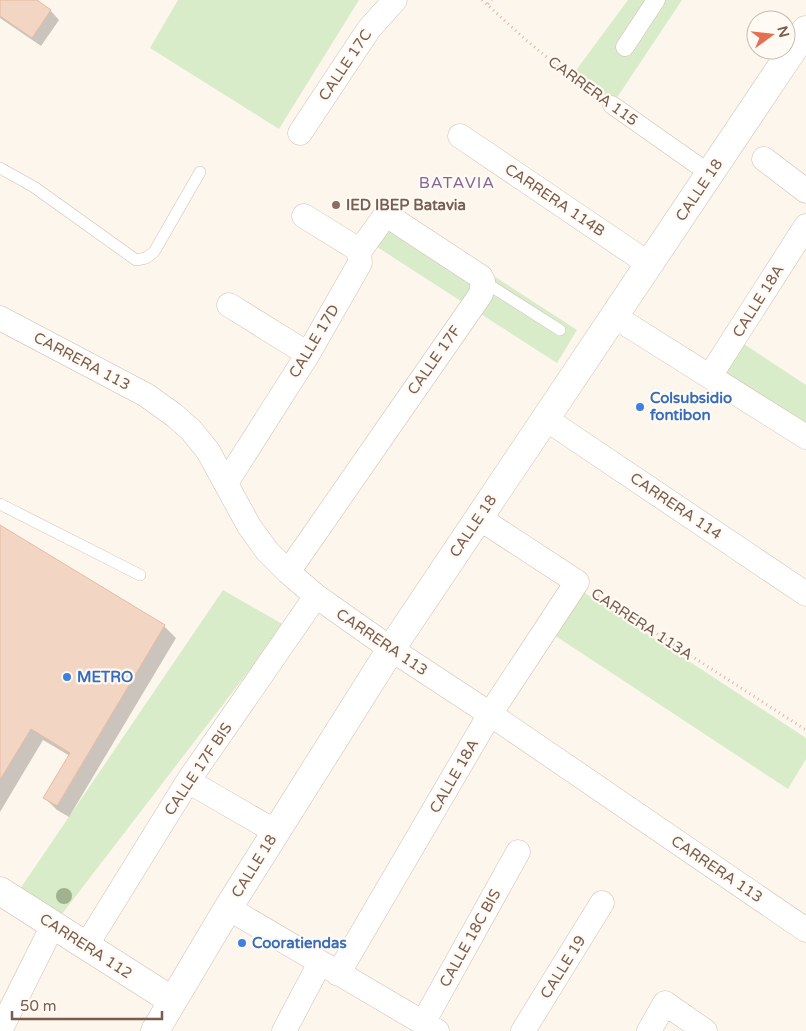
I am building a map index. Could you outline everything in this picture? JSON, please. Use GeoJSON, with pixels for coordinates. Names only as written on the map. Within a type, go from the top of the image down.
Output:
{"type":"FeatureCollection","features":[{"type":"Feature","properties":{"kind":"street","name":"CALLE 17C"},"geometry":{"type":"LineString","coordinates":[[300,133],[369,29],[395,0]]}},
{"type":"Feature","properties":{"kind":"street"},"geometry":{"type":"LineString","coordinates":[[625,47],[656,0]]}},
{"type":"Feature","properties":{"kind":"street","name":"CALLE 18"},"geometry":{"type":"LineString","coordinates":[[155,1031],[228,908],[391,649],[710,174],[801,47]]}},
{"type":"Feature","properties":{"kind":"street","name":"CARRERA 115"},"geometry":{"type":"LineString","coordinates":[[612,105],[710,174]]}},
{"type":"Feature","properties":{"kind":"street","name":"CARRERA 114B"},"geometry":{"type":"LineString","coordinates":[[460,136],[649,264]]}},
{"type":"Feature","properties":{"kind":"street"},"geometry":{"type":"LineString","coordinates":[[764,160],[806,191]]}},
{"type":"Feature","properties":{"kind":"street"},"geometry":{"type":"LineString","coordinates":[[304,216],[359,252],[384,217],[388,216],[481,277],[483,282]]}},
{"type":"Feature","properties":{"kind":"street","name":"CALLE 18A"},"geometry":{"type":"LineString","coordinates":[[710,376],[806,226]]}},
{"type":"Feature","properties":{"kind":"street","name":"CALLE 17D"},"geometry":{"type":"LineString","coordinates":[[226,484],[308,354],[360,263],[359,252]]}},
{"type":"Feature","properties":{"kind":"street","name":"CALLE 17F"},"geometry":{"type":"LineString","coordinates":[[288,572],[481,294],[483,282]]}},
{"type":"Feature","properties":{"kind":"street"},"geometry":{"type":"LineString","coordinates":[[228,305],[308,354]]}},
{"type":"Feature","properties":{"kind":"street"},"geometry":{"type":"LineString","coordinates":[[615,317],[806,437]]}},
{"type":"Feature","properties":{"kind":"street","name":"CARRERA 113"},"geometry":{"type":"LineString","coordinates":[[0,318],[146,395],[174,415],[191,430],[208,450],[249,526],[267,551],[316,596],[391,649],[490,714],[806,930]]}},
{"type":"Feature","properties":{"kind":"street","name":"CARRERA 114"},"geometry":{"type":"LineString","coordinates":[[546,419],[806,594]]}},
{"type":"Feature","properties":{"kind":"street","name":"CARRERA 113A"},"geometry":{"type":"LineString","coordinates":[[479,518],[577,582]]}},
{"type":"Feature","properties":{"kind":"street","name":"CALLE 18A"},"geometry":{"type":"LineString","coordinates":[[284,1031],[329,968],[490,714],[577,582]]}},
{"type":"Feature","properties":{"kind":"street","name":"CALLE 17F BIS"},"geometry":{"type":"LineString","coordinates":[[86,946],[188,781],[316,596]]}},
{"type":"Feature","properties":{"kind":"street"},"geometry":{"type":"LineString","coordinates":[[188,781],[276,832]]}},
{"type":"Feature","properties":{"kind":"street","name":"CALLE 18C BIS"},"geometry":{"type":"LineString","coordinates":[[414,1024],[518,852]]}},
{"type":"Feature","properties":{"kind":"street","name":"CARRERA 112"},"geometry":{"type":"LineString","coordinates":[[0,891],[172,1001]]}},
{"type":"Feature","properties":{"kind":"street","name":"CALLE 19"},"geometry":{"type":"LineString","coordinates":[[523,1031],[602,903]]}},
{"type":"Feature","properties":{"kind":"street"},"geometry":{"type":"LineString","coordinates":[[228,908],[329,968],[414,1024]]}},
{"type":"Feature","properties":{"kind":"street"},"geometry":{"type":"LineString","coordinates":[[0,1031],[53,925]]}},
{"type":"Feature","properties":{"kind":"street"},"geometry":{"type":"LineString","coordinates":[[648,1031],[666,1003],[705,1031]]}},
{"type":"Feature","properties":{"kind":"lane"},"geometry":{"type":"LineString","coordinates":[[0,168],[34,187],[136,260],[146,258],[154,252],[200,172]]}},
{"type":"Feature","properties":{"kind":"lane"},"geometry":{"type":"LineString","coordinates":[[483,282],[560,330]]}},
{"type":"Feature","properties":{"kind":"lane"},"geometry":{"type":"LineString","coordinates":[[0,504],[140,575]]}},
{"type":"Feature","properties":{"kind":"path","name":"CARRERA 115"},"geometry":{"type":"LineString","coordinates":[[482,0],[571,77],[612,105]]}},
{"type":"Feature","properties":{"kind":"path"},"geometry":{"type":"LineString","coordinates":[[488,4],[492,0]]}},
{"type":"Feature","properties":{"kind":"path","name":"CARRERA 113A"},"geometry":{"type":"LineString","coordinates":[[577,582],[806,730]]}},
{"type":"Feature","properties":{"kind":"green space"},"geometry":{"type":"Polygon","coordinates":[[[178,0],[359,0],[279,129],[150,48],[178,0]]]}},
{"type":"Feature","properties":{"kind":"green space"},"geometry":{"type":"Polygon","coordinates":[[[628,0],[682,0],[612,105],[571,77],[628,0]]]}},
{"type":"Feature","properties":{"kind":"green space"},"geometry":{"type":"Polygon","coordinates":[[[395,212],[577,330],[557,363],[374,245],[395,212]]]}},
{"type":"Feature","properties":{"kind":"green space"},"geometry":{"type":"Polygon","coordinates":[[[744,344],[806,385],[806,426],[725,375],[744,344]]]}},
{"type":"Feature","properties":{"kind":"green space"},"geometry":{"type":"Polygon","coordinates":[[[579,589],[806,738],[806,759],[788,789],[548,631],[579,589]]]}},
{"type":"Feature","properties":{"kind":"green space"},"geometry":{"type":"Polygon","coordinates":[[[223,590],[284,625],[62,914],[20,889],[223,590]]]}},
{"type":"Feature","properties":{"kind":"building"},"geometry":{"type":"Polygon","coordinates":[[[0,0],[37,0],[51,10],[32,38],[0,16],[0,0]]]}},
{"type":"Feature","properties":{"kind":"building","name":"METRO"},"geometry":{"type":"Polygon","coordinates":[[[0,525],[165,625],[57,806],[43,798],[70,753],[31,729],[0,780],[0,525]]]}},
{"type":"Feature","properties":{"kind":"place","name":"IED IBEP Batavia"},"geometry":{"type":"Point","coordinates":[336,205]}},
{"type":"Feature","properties":{"kind":"place","name":"Colsubsidio fontibon"},"geometry":{"type":"Point","coordinates":[640,407]}},
{"type":"Feature","properties":{"kind":"place","name":"METRO"},"geometry":{"type":"Point","coordinates":[67,677]}},
{"type":"Feature","properties":{"kind":"place","name":"Cooratiendas"},"geometry":{"type":"Point","coordinates":[242,943]}},
{"type":"Feature","properties":{"kind":"district","name":"BATAVIA"},"geometry":{"type":"Point","coordinates":[457,183]}}]}
